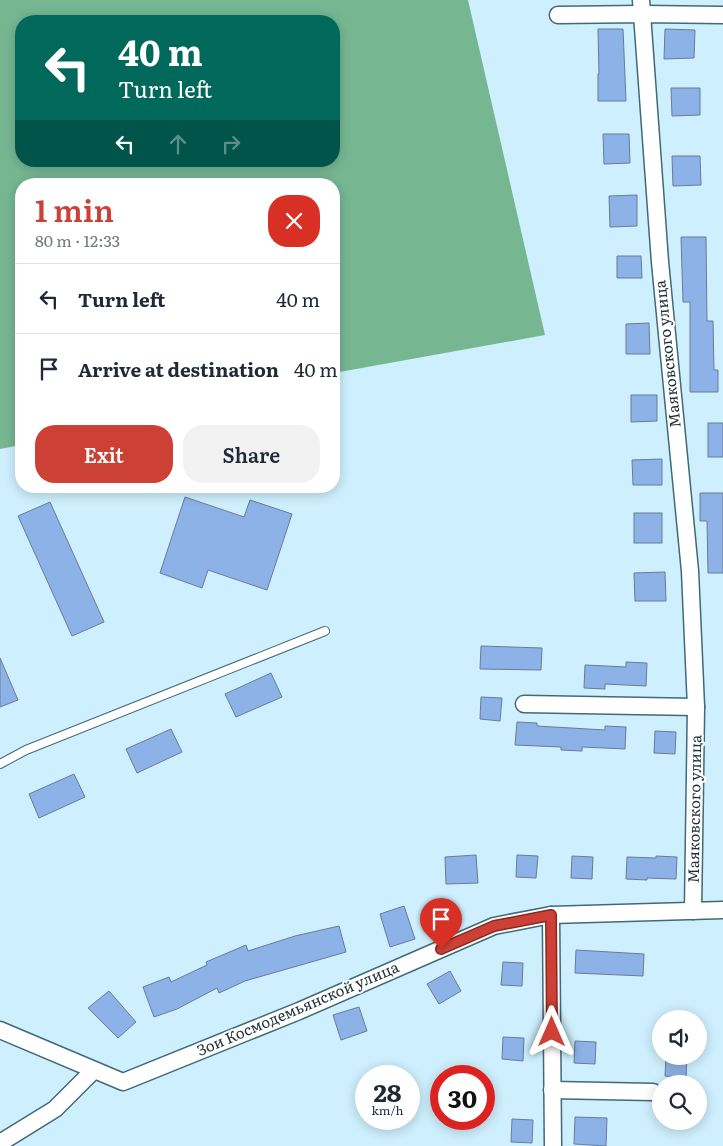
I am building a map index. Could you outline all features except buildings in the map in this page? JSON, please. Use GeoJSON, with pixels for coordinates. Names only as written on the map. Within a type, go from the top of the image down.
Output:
{"type":"FeatureCollection","features":[{"type":"Feature","properties":{"kind":"street"},"geometry":{"type":"LineString","coordinates":[[558,15],[641,7],[723,15]]}},
{"type":"Feature","properties":{"kind":"street","name":"Маяковского улица"},"geometry":{"type":"LineString","coordinates":[[641,7],[660,262],[690,571],[696,707],[693,911]]}},
{"type":"Feature","properties":{"kind":"street"},"geometry":{"type":"LineString","coordinates":[[524,704],[696,707]]}},
{"type":"Feature","properties":{"kind":"street","name":"Зои Космодемьянской улица"},"geometry":{"type":"LineString","coordinates":[[0,1030],[93,1071],[123,1082],[298,1011],[494,926],[551,915],[723,910]]}},
{"type":"Feature","properties":{"kind":"street"},"geometry":{"type":"LineString","coordinates":[[551,915],[553,1146]]}},
{"type":"Feature","properties":{"kind":"street"},"geometry":{"type":"LineString","coordinates":[[0,1143],[55,1109],[93,1071]]}},
{"type":"Feature","properties":{"kind":"street"},"geometry":{"type":"LineString","coordinates":[[552,1090],[652,1092]]}},
{"type":"Feature","properties":{"kind":"lane"},"geometry":{"type":"LineString","coordinates":[[0,764],[26,750],[325,631]]}},
{"type":"Feature","properties":{"kind":"green space"},"geometry":{"type":"Polygon","coordinates":[[[0,0],[468,0],[545,335],[340,372],[340,178],[15,178],[15,446],[0,449],[0,0]]]}},
{"type":"Feature","properties":{"kind":"route"},"geometry":{"type":"LineString","coordinates":[[441,949],[494,926],[551,915],[552,1032]]}}]}
